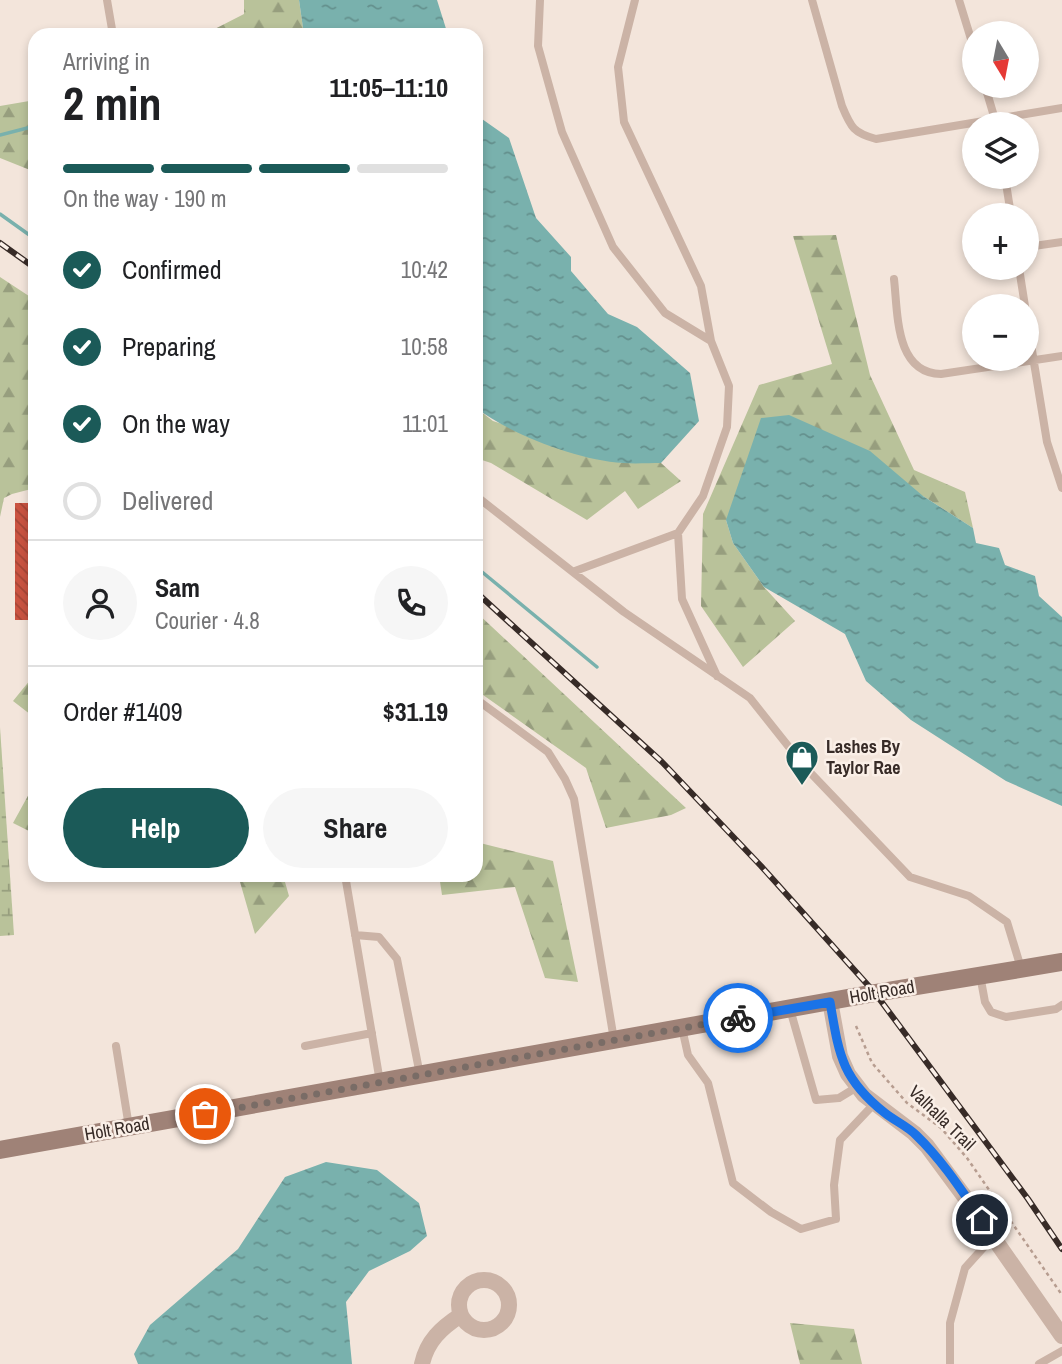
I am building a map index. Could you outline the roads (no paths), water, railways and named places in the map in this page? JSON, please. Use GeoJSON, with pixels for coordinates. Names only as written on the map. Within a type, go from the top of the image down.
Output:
{"type":"FeatureCollection","features":[{"type":"Feature","properties":{"kind":"main road","name":"Holt Road"},"geometry":{"type":"LineString","coordinates":[[0,1150],[1062,962]]}},
{"type":"Feature","properties":{"kind":"street"},"geometry":{"type":"LineString","coordinates":[[830,1002],[840,1056],[857,1087],[927,1146],[1062,1336]]}},
{"type":"Feature","properties":{"kind":"street"},"geometry":{"type":"LineString","coordinates":[[422,1364],[428,1345],[436,1334],[461,1315]]}},
{"type":"Feature","properties":{"kind":"lane"},"geometry":{"type":"LineString","coordinates":[[107,0],[112,28]]}},
{"type":"Feature","properties":{"kind":"lane"},"geometry":{"type":"LineString","coordinates":[[540,0],[538,47],[562,132],[613,247],[664,313],[711,341]]}},
{"type":"Feature","properties":{"kind":"lane"},"geometry":{"type":"LineString","coordinates":[[575,571],[678,533],[703,496],[727,427],[729,386],[711,341],[701,286],[624,121],[618,68],[635,0]]}},
{"type":"Feature","properties":{"kind":"lane"},"geometry":{"type":"LineString","coordinates":[[812,0],[842,107],[849,123],[859,134],[876,139],[962,127]]}},
{"type":"Feature","properties":{"kind":"lane"},"geometry":{"type":"LineString","coordinates":[[959,0],[965,21]]}},
{"type":"Feature","properties":{"kind":"lane"},"geometry":{"type":"LineString","coordinates":[[1039,113],[1062,108]]}},
{"type":"Feature","properties":{"kind":"lane"},"geometry":{"type":"LineString","coordinates":[[1039,245],[1062,242]]}},
{"type":"Feature","properties":{"kind":"lane"},"geometry":{"type":"LineString","coordinates":[[894,279],[902,339],[910,358],[919,369],[928,374],[964,371]]}},
{"type":"Feature","properties":{"kind":"lane"},"geometry":{"type":"LineString","coordinates":[[1039,361],[1062,356]]}},
{"type":"Feature","properties":{"kind":"lane"},"geometry":{"type":"LineString","coordinates":[[1035,371],[1047,442],[1062,488]]}},
{"type":"Feature","properties":{"kind":"lane"},"geometry":{"type":"LineString","coordinates":[[483,501],[624,611],[750,698],[804,766],[910,877],[969,896],[1007,922],[1021,968]]}},
{"type":"Feature","properties":{"kind":"lane"},"geometry":{"type":"LineString","coordinates":[[678,533],[682,599],[717,677]]}},
{"type":"Feature","properties":{"kind":"lane"},"geometry":{"type":"LineString","coordinates":[[483,704],[548,752],[574,799],[614,1040]]}},
{"type":"Feature","properties":{"kind":"lane"},"geometry":{"type":"LineString","coordinates":[[346,882],[380,1082]]}},
{"type":"Feature","properties":{"kind":"lane"},"geometry":{"type":"LineString","coordinates":[[355,934],[379,937],[397,959],[420,1075]]}},
{"type":"Feature","properties":{"kind":"lane"},"geometry":{"type":"LineString","coordinates":[[980,975],[985,1002],[991,1012],[1006,1017],[1056,1009],[1062,1005]]}},
{"type":"Feature","properties":{"kind":"lane"},"geometry":{"type":"LineString","coordinates":[[790,1009],[816,1100],[839,1098],[857,1087]]}},
{"type":"Feature","properties":{"kind":"lane"},"geometry":{"type":"LineString","coordinates":[[682,1028],[688,1055],[708,1083],[733,1183],[771,1212],[801,1229],[836,1219],[834,1185],[840,1140],[874,1104]]}},
{"type":"Feature","properties":{"kind":"lane"},"geometry":{"type":"LineString","coordinates":[[305,1046],[372,1033]]}},
{"type":"Feature","properties":{"kind":"lane"},"geometry":{"type":"LineString","coordinates":[[116,1046],[129,1127]]}},
{"type":"Feature","properties":{"kind":"lane"},"geometry":{"type":"LineString","coordinates":[[950,1364],[950,1323],[965,1268],[993,1237]]}},
{"type":"Feature","properties":{"kind":"lane"},"geometry":{"type":"LineString","coordinates":[[1039,1364],[1062,1351]]}},
{"type":"Feature","properties":{"kind":"water"},"geometry":{"type":"Polygon","coordinates":[[[299,0],[437,0],[446,28],[303,28],[299,0]]]}},
{"type":"Feature","properties":{"kind":"water"},"geometry":{"type":"Polygon","coordinates":[[[483,120],[509,138],[536,218],[571,257],[571,271],[608,314],[637,327],[690,373],[699,421],[661,463],[628,463],[605,461],[566,451],[526,436],[483,413],[483,120]]]}},
{"type":"Feature","properties":{"kind":"water"},"geometry":{"type":"Polygon","coordinates":[[[789,415],[870,451],[923,496],[973,528],[976,543],[999,548],[1005,565],[1035,576],[1039,596],[1062,617],[1062,806],[1006,781],[911,720],[866,681],[845,634],[764,587],[733,543],[726,520],[761,418],[789,415]]]}},
{"type":"Feature","properties":{"kind":"water"},"geometry":{"type":"Polygon","coordinates":[[[326,1162],[377,1170],[419,1203],[427,1236],[410,1251],[369,1271],[346,1302],[352,1364],[138,1364],[134,1354],[150,1325],[238,1249],[285,1177],[326,1162]]]}},
{"type":"Feature","properties":{"kind":"waterway"},"geometry":{"type":"LineString","coordinates":[[0,135],[28,128]]}},
{"type":"Feature","properties":{"kind":"waterway"},"geometry":{"type":"LineString","coordinates":[[0,214],[28,234]]}},
{"type":"Feature","properties":{"kind":"waterway"},"geometry":{"type":"LineString","coordinates":[[483,573],[597,667]]}},
{"type":"Feature","properties":{"kind":"railway"},"geometry":{"type":"LineString","coordinates":[[0,243],[28,263]]}},
{"type":"Feature","properties":{"kind":"railway"},"geometry":{"type":"LineString","coordinates":[[483,598],[662,762],[761,866],[875,993],[1062,1249]]}},
{"type":"Feature","properties":{"kind":"place","name":"Lashes By Taylor Rae"},"geometry":{"type":"Point","coordinates":[802,787]}}]}
